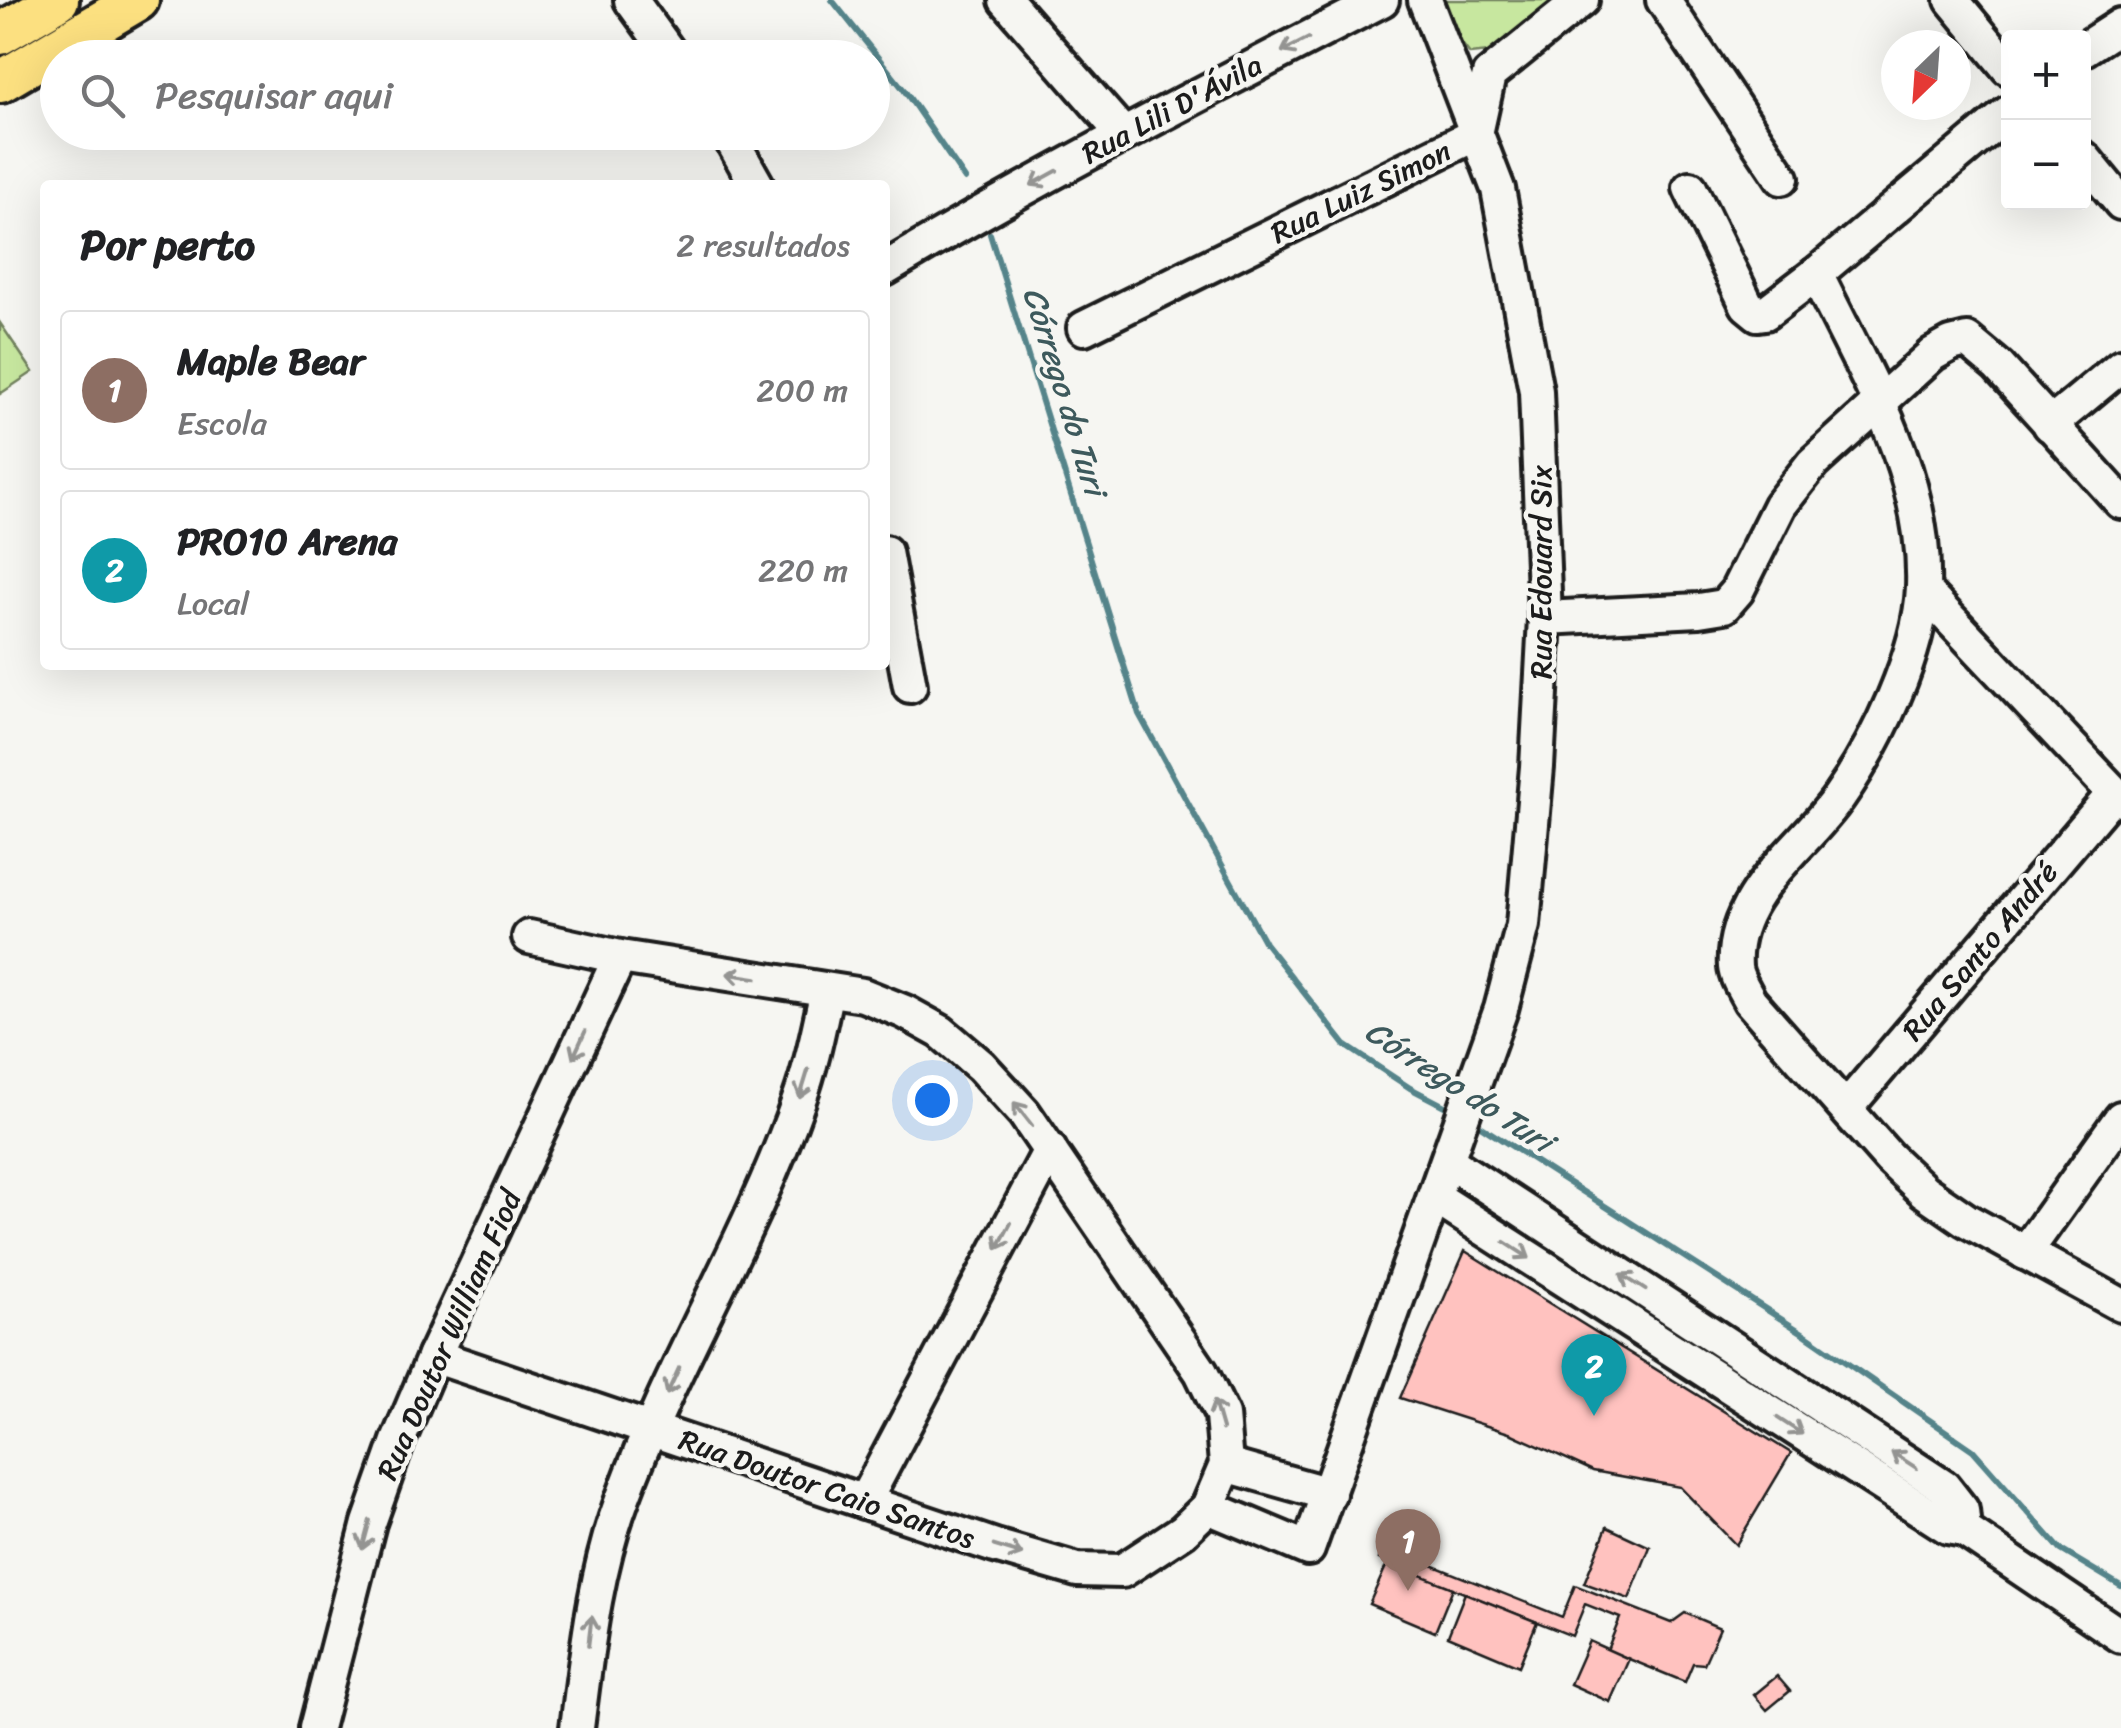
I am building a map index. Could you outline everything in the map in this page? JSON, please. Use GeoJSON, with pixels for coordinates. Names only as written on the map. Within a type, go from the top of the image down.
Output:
{"type":"FeatureCollection","features":[{"type":"Feature","properties":{"kind":"main road"},"geometry":{"type":"LineString","coordinates":[[71,40],[138,0]]}},
{"type":"Feature","properties":{"kind":"main road"},"geometry":{"type":"LineString","coordinates":[[0,34],[47,2]]}},
{"type":"Feature","properties":{"kind":"main road"},"geometry":{"type":"LineString","coordinates":[[0,82],[40,58]]}},
{"type":"Feature","properties":{"kind":"street"},"geometry":{"type":"LineString","coordinates":[[631,0],[660,40]]}},
{"type":"Feature","properties":{"kind":"street"},"geometry":{"type":"LineString","coordinates":[[1006,0],[1123,134]]}},
{"type":"Feature","properties":{"kind":"street","name":"Rua Lili D'Ávila"},"geometry":{"type":"LineString","coordinates":[[890,266],[1123,134],[1382,0]]}},
{"type":"Feature","properties":{"kind":"street","name":"Rua Edouard Six"},"geometry":{"type":"LineString","coordinates":[[1208,1507],[1308,1549],[1501,1008],[1523,925],[1545,618],[1536,391],[1498,189],[1425,0]]}},
{"type":"Feature","properties":{"kind":"street"},"geometry":{"type":"LineString","coordinates":[[1449,61],[1490,75],[1582,0]]}},
{"type":"Feature","properties":{"kind":"street"},"geometry":{"type":"LineString","coordinates":[[1663,0],[1782,178]]}},
{"type":"Feature","properties":{"kind":"street"},"geometry":{"type":"LineString","coordinates":[[1952,0],[2001,60]]}},
{"type":"Feature","properties":{"kind":"street"},"geometry":{"type":"LineString","coordinates":[[2091,44],[2121,25]]}},
{"type":"Feature","properties":{"kind":"street","name":"Rua Luiz Simon"},"geometry":{"type":"LineString","coordinates":[[1084,328],[1476,134],[1490,75]]}},
{"type":"Feature","properties":{"kind":"street"},"geometry":{"type":"LineString","coordinates":[[1690,188],[1747,305],[1758,314],[1771,310],[1816,274],[2001,119]]}},
{"type":"Feature","properties":{"kind":"street"},"geometry":{"type":"LineString","coordinates":[[737,150],[753,180]]}},
{"type":"Feature","properties":{"kind":"street"},"geometry":{"type":"LineString","coordinates":[[2091,167],[2121,203]]}},
{"type":"Feature","properties":{"kind":"street"},"geometry":{"type":"LineString","coordinates":[[1816,274],[1878,404],[1916,499],[1923,590],[1910,650],[1866,757],[1836,801],[1753,900],[1738,932],[1735,970],[1750,1001],[1924,1191],[1966,1220],[2121,1305]]}},
{"type":"Feature","properties":{"kind":"street"},"geometry":{"type":"LineString","coordinates":[[1545,618],[1724,606],[1738,591],[1780,505],[1796,482],[1934,354],[1967,340],[1991,358],[2121,502]]}},
{"type":"Feature","properties":{"kind":"street"},"geometry":{"type":"LineString","coordinates":[[2050,425],[2121,366]]}},
{"type":"Feature","properties":{"kind":"street"},"geometry":{"type":"LineString","coordinates":[[890,579],[910,686]]}},
{"type":"Feature","properties":{"kind":"street"},"geometry":{"type":"LineString","coordinates":[[1923,590],[2118,797]]}},
{"type":"Feature","properties":{"kind":"street","name":"Rua Santo André"},"geometry":{"type":"LineString","coordinates":[[1846,1108],[2118,797]]}},
{"type":"Feature","properties":{"kind":"street"},"geometry":{"type":"LineString","coordinates":[[529,938],[877,1001],[941,1032],[982,1066],[1024,1113],[1202,1372],[1222,1415],[1226,1465],[1208,1507]]}},
{"type":"Feature","properties":{"kind":"street","name":"Rua Doutor William Fiod"},"geometry":{"type":"LineString","coordinates":[[316,1728],[369,1523],[398,1441],[620,957]]}},
{"type":"Feature","properties":{"kind":"street"},"geometry":{"type":"LineString","coordinates":[[577,1728],[592,1608],[621,1500],[650,1428],[780,1150],[804,1084],[827,990]]}},
{"type":"Feature","properties":{"kind":"street"},"geometry":{"type":"LineString","coordinates":[[2025,1253],[2121,1118]]}},
{"type":"Feature","properties":{"kind":"street"},"geometry":{"type":"LineString","coordinates":[[1453,1147],[1944,1486],[1962,1510],[1964,1530]]}},
{"type":"Feature","properties":{"kind":"street"},"geometry":{"type":"LineString","coordinates":[[864,1502],[1050,1150]]}},
{"type":"Feature","properties":{"kind":"street"},"geometry":{"type":"LineString","coordinates":[[1435,1197],[1948,1527],[1964,1530],[2121,1636]]}},
{"type":"Feature","properties":{"kind":"street","name":"Rua Doutor Caio Santos"},"geometry":{"type":"LineString","coordinates":[[434,1356],[1057,1565],[1096,1572],[1122,1571],[1148,1556],[1208,1507]]}},
{"type":"Feature","properties":{"kind":"street"},"geometry":{"type":"LineString","coordinates":[[1226,1465],[1330,1494]]}},
{"type":"Feature","properties":{"kind":"green space"},"geometry":{"type":"Polygon","coordinates":[[[1441,0],[1556,2],[1499,51],[1470,54],[1453,32],[1441,0]]]}},
{"type":"Feature","properties":{"kind":"green space"},"geometry":{"type":"Polygon","coordinates":[[[0,323],[33,372],[0,394],[0,323]]]}},
{"type":"Feature","properties":{"kind":"building"},"geometry":{"type":"Polygon","coordinates":[[[1465,1251],[1791,1453],[1736,1545],[1680,1487],[1593,1471],[1512,1434],[1400,1398],[1465,1251]]]}},
{"type":"Feature","properties":{"kind":"building"},"geometry":{"type":"Polygon","coordinates":[[[1607,1527],[1650,1547],[1629,1599],[1584,1583],[1607,1527]]]}},
{"type":"Feature","properties":{"kind":"building"},"geometry":{"type":"Polygon","coordinates":[[[1384,1546],[1562,1617],[1575,1585],[1671,1623],[1685,1613],[1720,1628],[1704,1664],[1693,1663],[1685,1682],[1607,1650],[1620,1618],[1585,1604],[1572,1636],[1379,1559],[1384,1546]]]}},
{"type":"Feature","properties":{"kind":"building"},"geometry":{"type":"Polygon","coordinates":[[[1388,1562],[1453,1588],[1435,1632],[1369,1604],[1388,1562]]]}},
{"type":"Feature","properties":{"kind":"building"},"geometry":{"type":"Polygon","coordinates":[[[1465,1593],[1537,1622],[1519,1666],[1448,1636],[1465,1593]]]}},
{"type":"Feature","properties":{"kind":"building"},"geometry":{"type":"Polygon","coordinates":[[[1589,1641],[1629,1659],[1610,1702],[1570,1684],[1589,1641]]]}},
{"type":"Feature","properties":{"kind":"building"},"geometry":{"type":"Polygon","coordinates":[[[1777,1676],[1790,1691],[1767,1710],[1754,1695],[1777,1676]]]}},
{"type":"Feature","properties":{"kind":"waterway","name":"Córrego do Turi"},"geometry":{"type":"LineString","coordinates":[[832,0],[864,40]]}},
{"type":"Feature","properties":{"kind":"waterway","name":"Córrego do Turi"},"geometry":{"type":"LineString","coordinates":[[890,72],[965,179]]}},
{"type":"Feature","properties":{"kind":"waterway","name":"Córrego do Turi"},"geometry":{"type":"LineString","coordinates":[[990,234],[1139,714],[1265,943],[1345,1045],[1410,1088],[1456,1112]]}},
{"type":"Feature","properties":{"kind":"waterway","name":"Córrego do Turi"},"geometry":{"type":"LineString","coordinates":[[1471,1120],[1806,1335],[1973,1450],[2061,1550],[2121,1586]]}},
{"type":"Feature","properties":{"kind":"place","name":"PRO10 Arena"},"geometry":{"type":"Point","coordinates":[1594,1416]}},
{"type":"Feature","properties":{"kind":"place","name":"Maple Bear"},"geometry":{"type":"Point","coordinates":[1408,1591]}}]}
